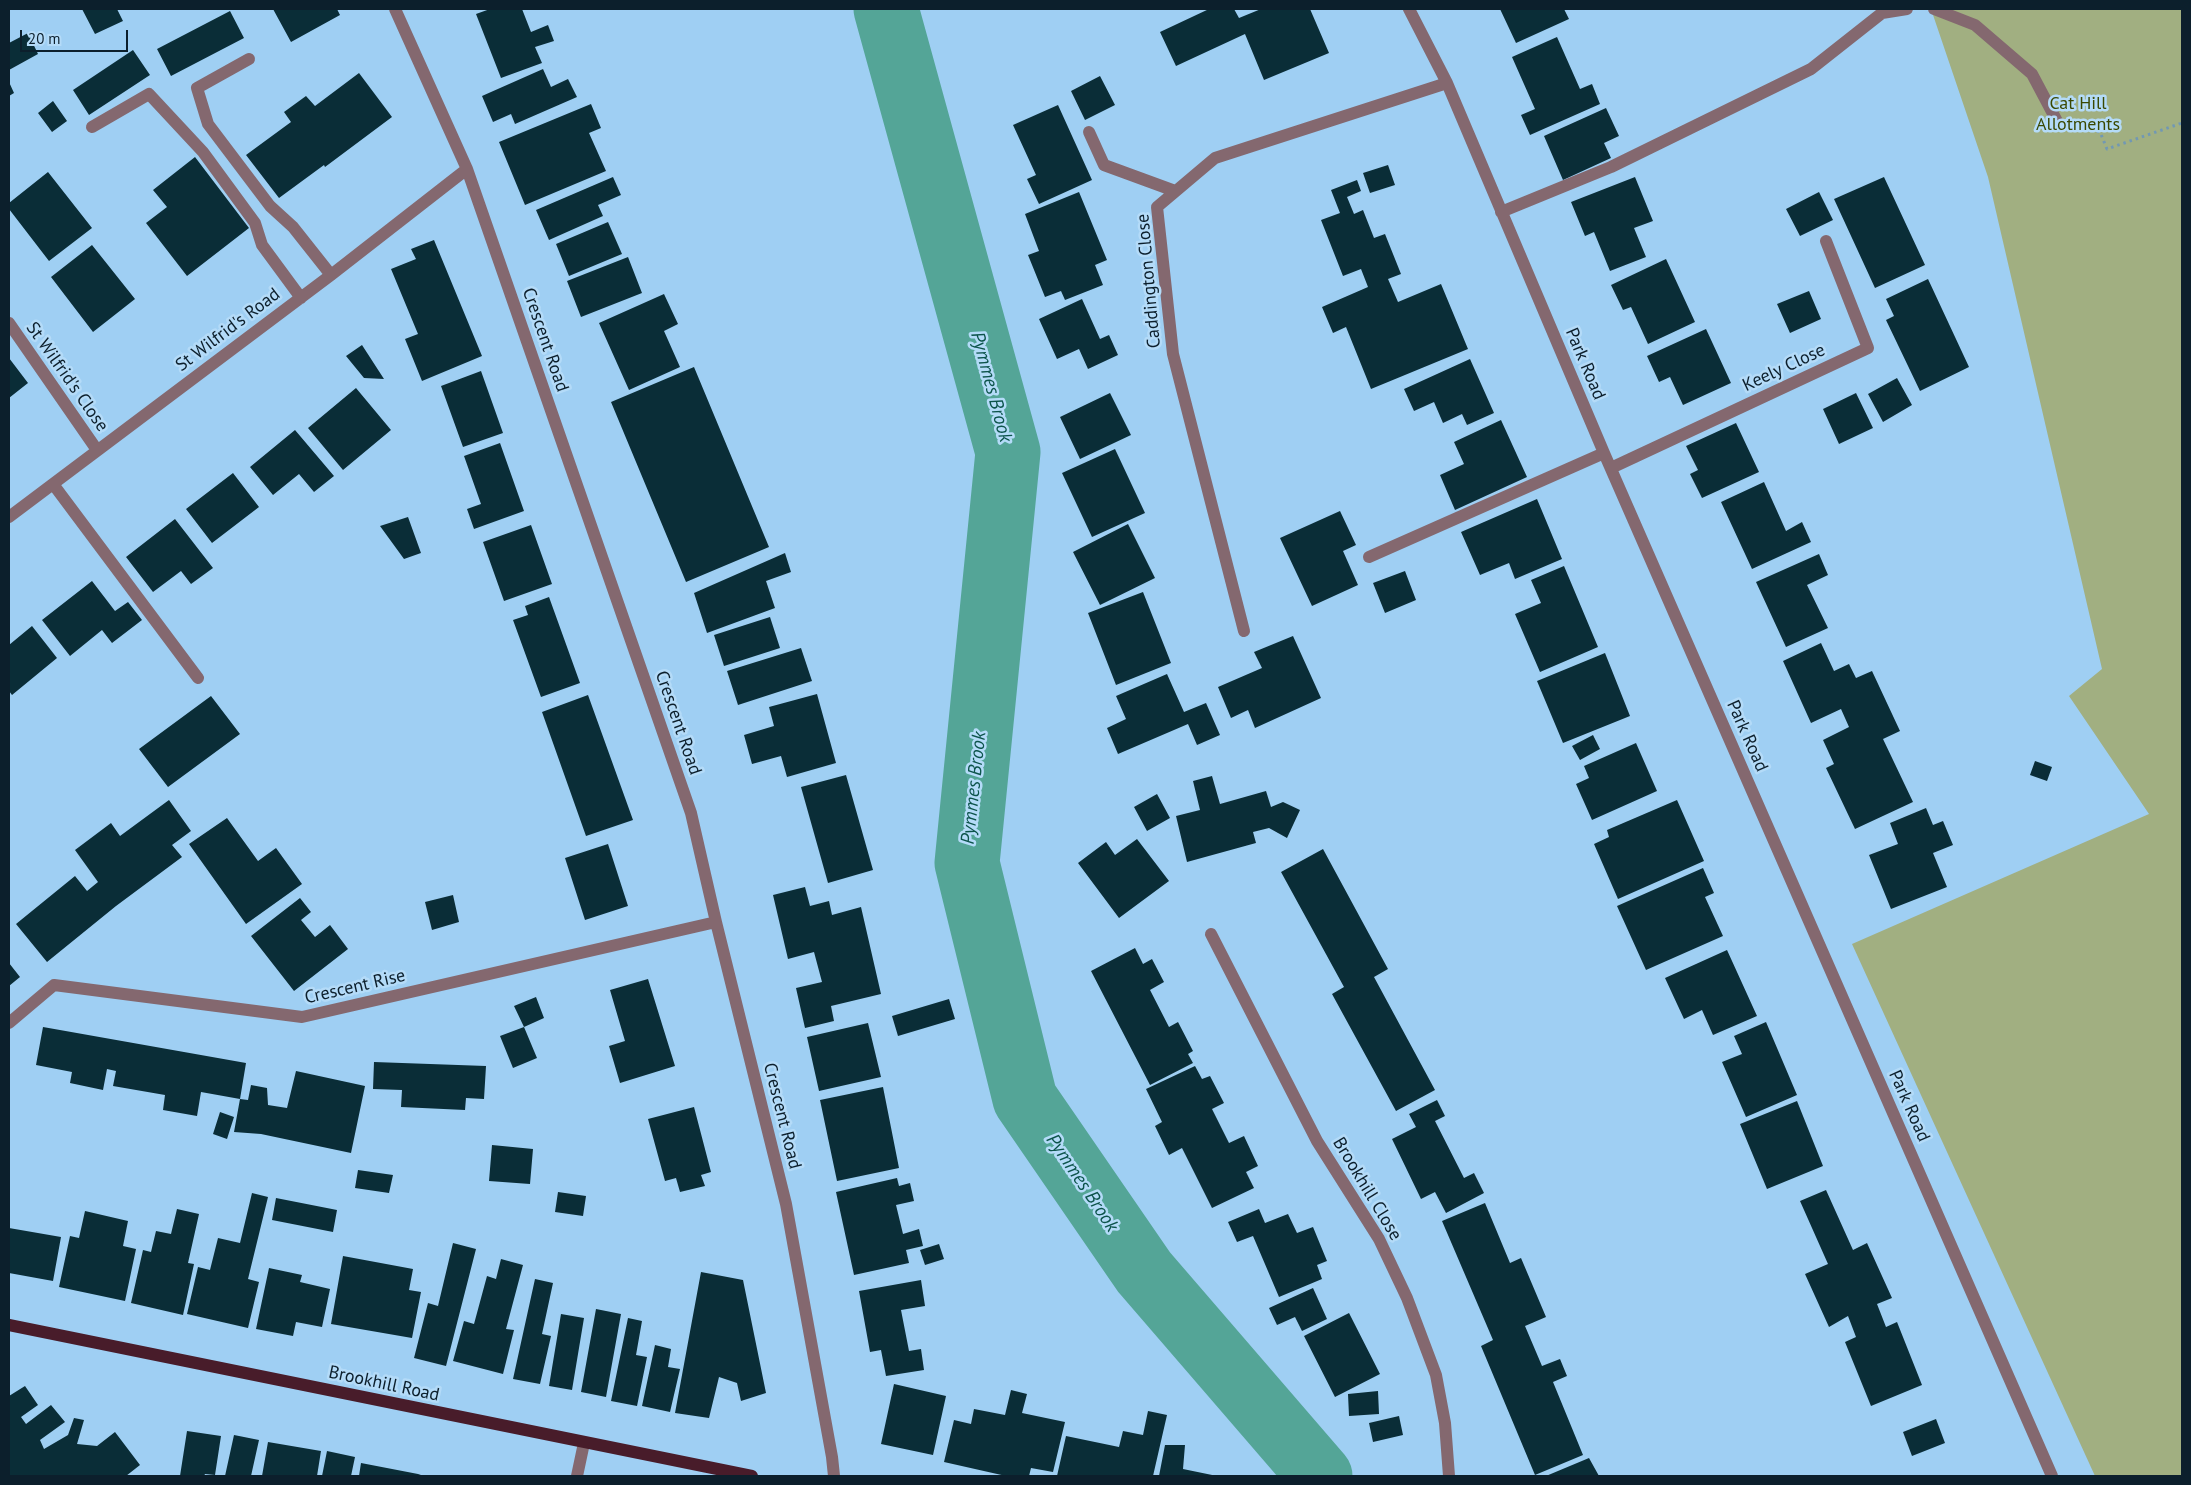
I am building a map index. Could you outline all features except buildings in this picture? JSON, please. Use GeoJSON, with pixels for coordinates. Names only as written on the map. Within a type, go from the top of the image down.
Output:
{"type":"FeatureCollection","features":[{"type":"Feature","properties":{"kind":"main road","name":"Brookhill Road"},"geometry":{"type":"LineString","coordinates":[[9,1325],[752,1476]]}},
{"type":"Feature","properties":{"kind":"street","name":"Crescent Road"},"geometry":{"type":"LineString","coordinates":[[395,9],[467,169],[691,813],[786,1204],[834,1476]]}},
{"type":"Feature","properties":{"kind":"street","name":"Park Road"},"geometry":{"type":"LineString","coordinates":[[1409,9],[1447,83],[1604,453],[2052,1476]]}},
{"type":"Feature","properties":{"kind":"street"},"geometry":{"type":"LineString","coordinates":[[1501,212],[1611,167],[1811,68],[1882,13],[1908,9]]}},
{"type":"Feature","properties":{"kind":"street"},"geometry":{"type":"LineString","coordinates":[[1934,9],[1975,25],[2032,74],[2059,125]]}},
{"type":"Feature","properties":{"kind":"street"},"geometry":{"type":"LineString","coordinates":[[249,60],[197,88],[208,124],[270,206],[293,227],[331,275]]}},
{"type":"Feature","properties":{"kind":"street","name":"Caddington Close"},"geometry":{"type":"LineString","coordinates":[[1244,631],[1173,354],[1158,206],[1215,158],[1447,83]]}},
{"type":"Feature","properties":{"kind":"street"},"geometry":{"type":"LineString","coordinates":[[92,127],[149,94],[203,152],[255,223],[262,245],[301,298]]}},
{"type":"Feature","properties":{"kind":"street"},"geometry":{"type":"LineString","coordinates":[[1089,132],[1104,165],[1175,191]]}},
{"type":"Feature","properties":{"kind":"street","name":"St Wilfrid's Road"},"geometry":{"type":"LineString","coordinates":[[9,517],[301,298],[467,169]]}},
{"type":"Feature","properties":{"kind":"street","name":"Keely Close"},"geometry":{"type":"LineString","coordinates":[[1611,468],[1868,348],[1826,241]]}},
{"type":"Feature","properties":{"kind":"street","name":"St Wilfrid's Close"},"geometry":{"type":"LineString","coordinates":[[9,323],[97,450]]}},
{"type":"Feature","properties":{"kind":"street"},"geometry":{"type":"LineString","coordinates":[[1369,557],[1604,453]]}},
{"type":"Feature","properties":{"kind":"street"},"geometry":{"type":"LineString","coordinates":[[53,484],[198,678]]}},
{"type":"Feature","properties":{"kind":"street","name":"Crescent Rise"},"geometry":{"type":"LineString","coordinates":[[9,1023],[54,985],[302,1017],[716,922]]}},
{"type":"Feature","properties":{"kind":"street","name":"Brookhill Close"},"geometry":{"type":"LineString","coordinates":[[1211,934],[1317,1140],[1379,1239],[1407,1298],[1436,1375],[1445,1423],[1449,1476]]}},
{"type":"Feature","properties":{"kind":"street"},"geometry":{"type":"LineString","coordinates":[[577,1476],[584,1442]]}},
{"type":"Feature","properties":{"kind":"path"},"geometry":{"type":"LineString","coordinates":[[2059,125],[2100,132],[2107,149],[2182,123]]}},
{"type":"Feature","properties":{"kind":"green space","name":"Cat Hill Allotments"},"geometry":{"type":"Polygon","coordinates":[[[1931,9],[2182,9],[2182,1476],[2095,1476],[1852,944],[2149,814],[2069,696],[2102,669],[1988,177],[1931,9]]]}},
{"type":"Feature","properties":{"kind":"waterway","name":"Pymmes Brook"},"geometry":{"type":"LineString","coordinates":[[886,9],[1008,452],[967,863],[1025,1099],[1144,1272],[1320,1476]]}}]}
